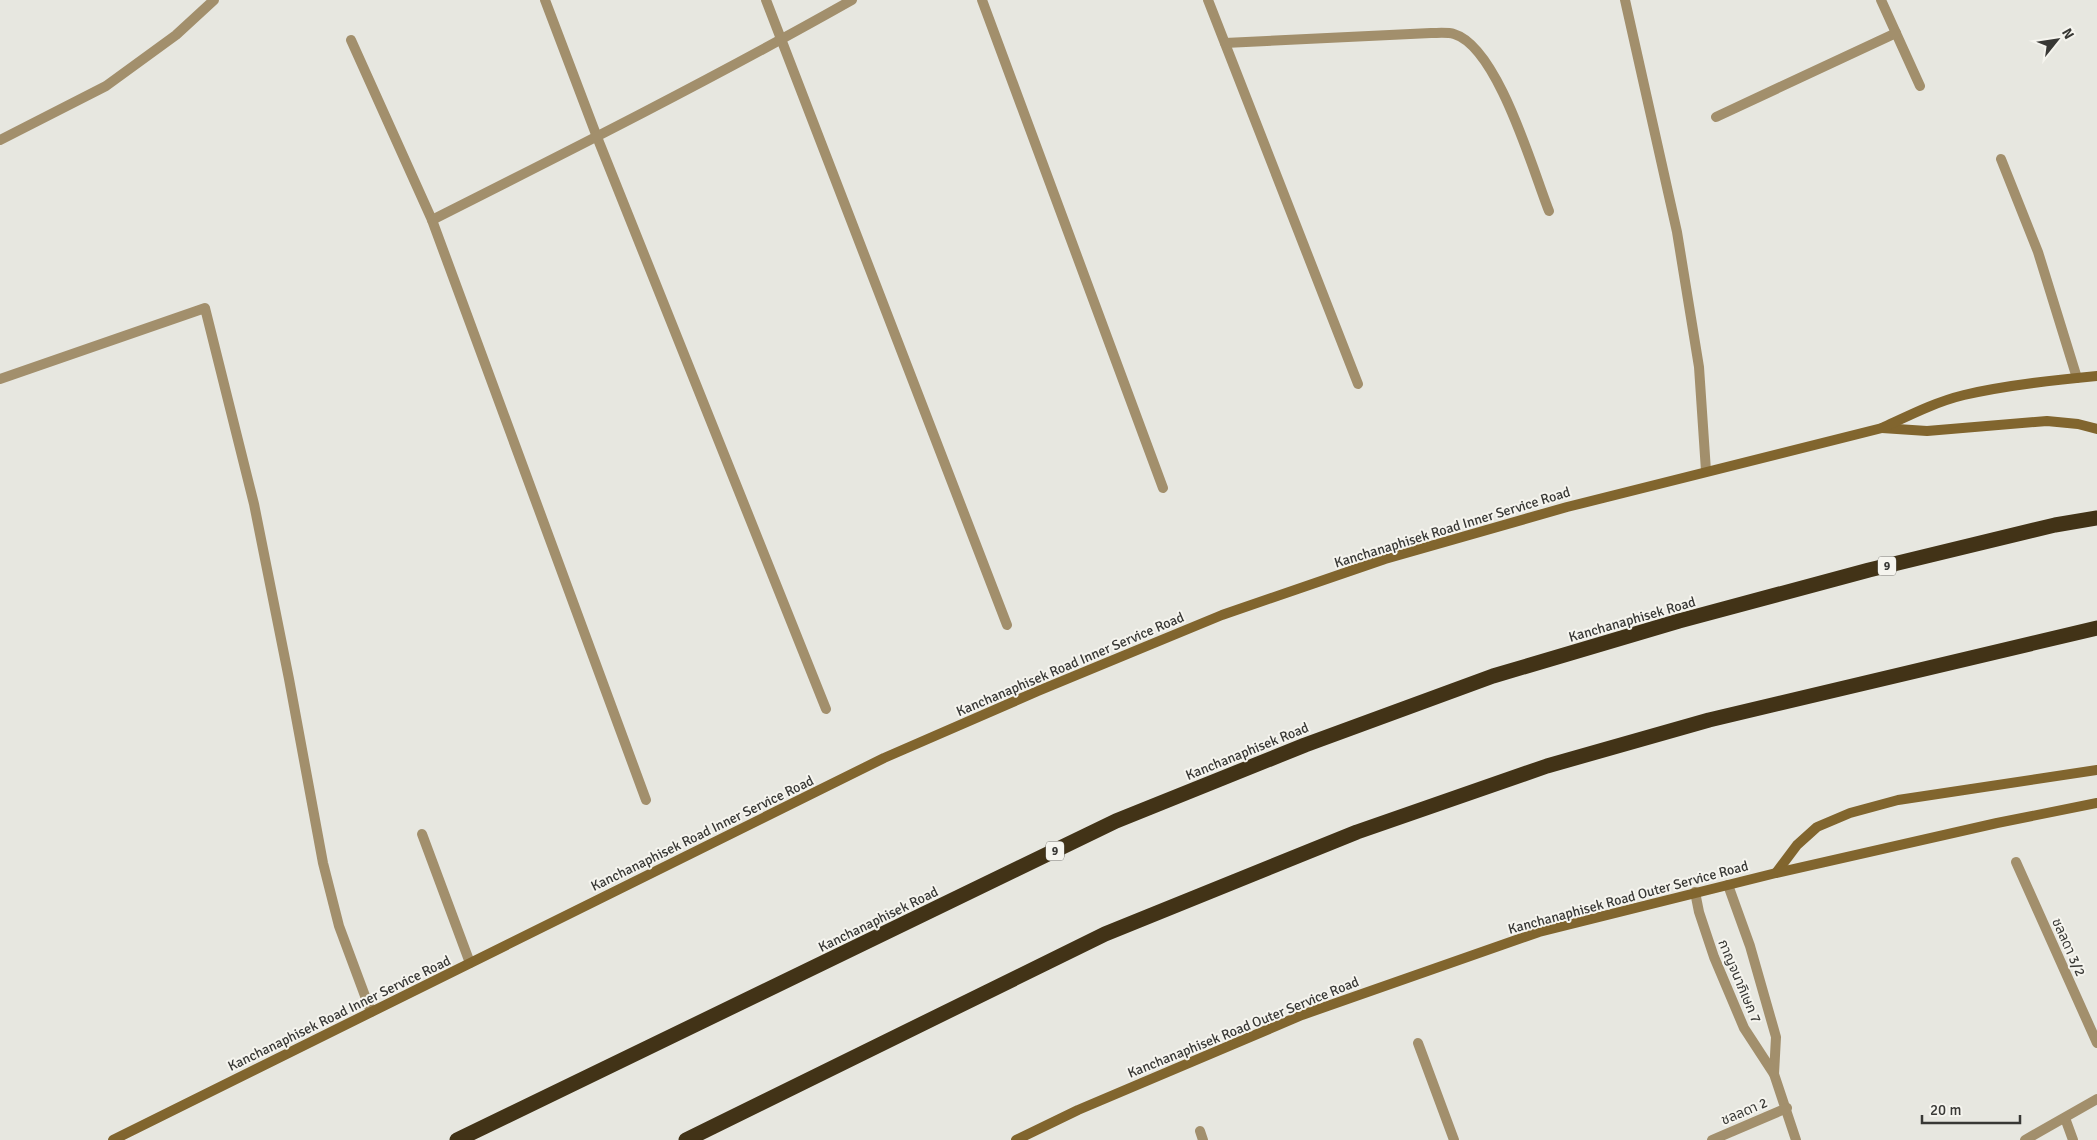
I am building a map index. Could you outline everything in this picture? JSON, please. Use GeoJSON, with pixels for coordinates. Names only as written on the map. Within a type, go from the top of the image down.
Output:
{"type":"FeatureCollection","features":[{"type":"Feature","properties":{"kind":"highway","name":"Kanchanaphisek Road"},"geometry":{"type":"LineString","coordinates":[[456,1140],[1116,822],[1305,745],[1493,676],[1679,621],[1869,570],[2055,525],[2097,518]]}},
{"type":"Feature","properties":{"kind":"highway"},"geometry":{"type":"LineString","coordinates":[[686,1140],[1105,934],[1357,832],[1547,766],[1709,720],[2097,628]]}},
{"type":"Feature","properties":{"kind":"main road","name":"Kanchanaphisek Road Inner Service Road"},"geometry":{"type":"LineString","coordinates":[[113,1140],[884,758],[1222,615],[1385,559],[1567,507],[1882,428],[1927,407],[1963,395],[2097,376]]}},
{"type":"Feature","properties":{"kind":"main road"},"geometry":{"type":"LineString","coordinates":[[1882,428],[1926,431],[2047,421],[2078,424],[2097,430]]}},
{"type":"Feature","properties":{"kind":"main road"},"geometry":{"type":"LineString","coordinates":[[1776,873],[1797,845],[1817,827],[1850,813],[1898,800],[2097,770]]}},
{"type":"Feature","properties":{"kind":"main road","name":"Kanchanaphisek Road Outer Service Road"},"geometry":{"type":"LineString","coordinates":[[1016,1140],[1078,1110],[1302,1015],[1539,932],[1776,873],[1996,823],[2097,803]]}},
{"type":"Feature","properties":{"kind":"street"},"geometry":{"type":"LineString","coordinates":[[0,140],[106,86],[176,35],[214,0]]}},
{"type":"Feature","properties":{"kind":"street"},"geometry":{"type":"LineString","coordinates":[[545,0],[597,138],[826,709]]}},
{"type":"Feature","properties":{"kind":"street"},"geometry":{"type":"LineString","coordinates":[[766,0],[1007,625]]}},
{"type":"Feature","properties":{"kind":"street"},"geometry":{"type":"LineString","coordinates":[[432,220],[597,138],[782,40],[852,0]]}},
{"type":"Feature","properties":{"kind":"street"},"geometry":{"type":"LineString","coordinates":[[982,0],[1163,488]]}},
{"type":"Feature","properties":{"kind":"street"},"geometry":{"type":"LineString","coordinates":[[1208,0],[1358,384]]}},
{"type":"Feature","properties":{"kind":"street"},"geometry":{"type":"LineString","coordinates":[[1624,0],[1677,232],[1699,367],[1706,471]]}},
{"type":"Feature","properties":{"kind":"street"},"geometry":{"type":"LineString","coordinates":[[1881,0],[1920,86]]}},
{"type":"Feature","properties":{"kind":"street"},"geometry":{"type":"LineString","coordinates":[[1225,43],[1431,33],[1455,34],[1474,47],[1490,66],[1505,96],[1549,211]]}},
{"type":"Feature","properties":{"kind":"street"},"geometry":{"type":"LineString","coordinates":[[1716,117],[1896,33]]}},
{"type":"Feature","properties":{"kind":"street"},"geometry":{"type":"LineString","coordinates":[[351,40],[432,220],[646,800]]}},
{"type":"Feature","properties":{"kind":"street"},"geometry":{"type":"LineString","coordinates":[[2001,159],[2038,252],[2077,378]]}},
{"type":"Feature","properties":{"kind":"street"},"geometry":{"type":"LineString","coordinates":[[0,378],[205,308],[254,504],[289,679],[322,863],[339,926],[371,1012]]}},
{"type":"Feature","properties":{"kind":"street"},"geometry":{"type":"LineString","coordinates":[[422,834],[470,963]]}},
{"type":"Feature","properties":{"kind":"street","name":"ชลลดา 3/2"},"geometry":{"type":"LineString","coordinates":[[2016,862],[2097,1042]]}},
{"type":"Feature","properties":{"kind":"street","name":"กาญจนาภิเษก 7"},"geometry":{"type":"LineString","coordinates":[[1728,885],[1750,946],[1776,1037],[1774,1074]]}},
{"type":"Feature","properties":{"kind":"street","name":"กาญจนาภิเษก 7"},"geometry":{"type":"LineString","coordinates":[[1695,892],[1699,912],[1714,958],[1744,1028],[1774,1074],[1787,1108],[1796,1140]]}},
{"type":"Feature","properties":{"kind":"street"},"geometry":{"type":"LineString","coordinates":[[1418,1043],[1453,1137]]}},
{"type":"Feature","properties":{"kind":"street"},"geometry":{"type":"LineString","coordinates":[[2025,1140],[2097,1099]]}},
{"type":"Feature","properties":{"kind":"street","name":"ชลลดา 2"},"geometry":{"type":"LineString","coordinates":[[1712,1140],[1787,1108]]}},
{"type":"Feature","properties":{"kind":"street"},"geometry":{"type":"LineString","coordinates":[[2065,1118],[2073,1140]]}}]}
